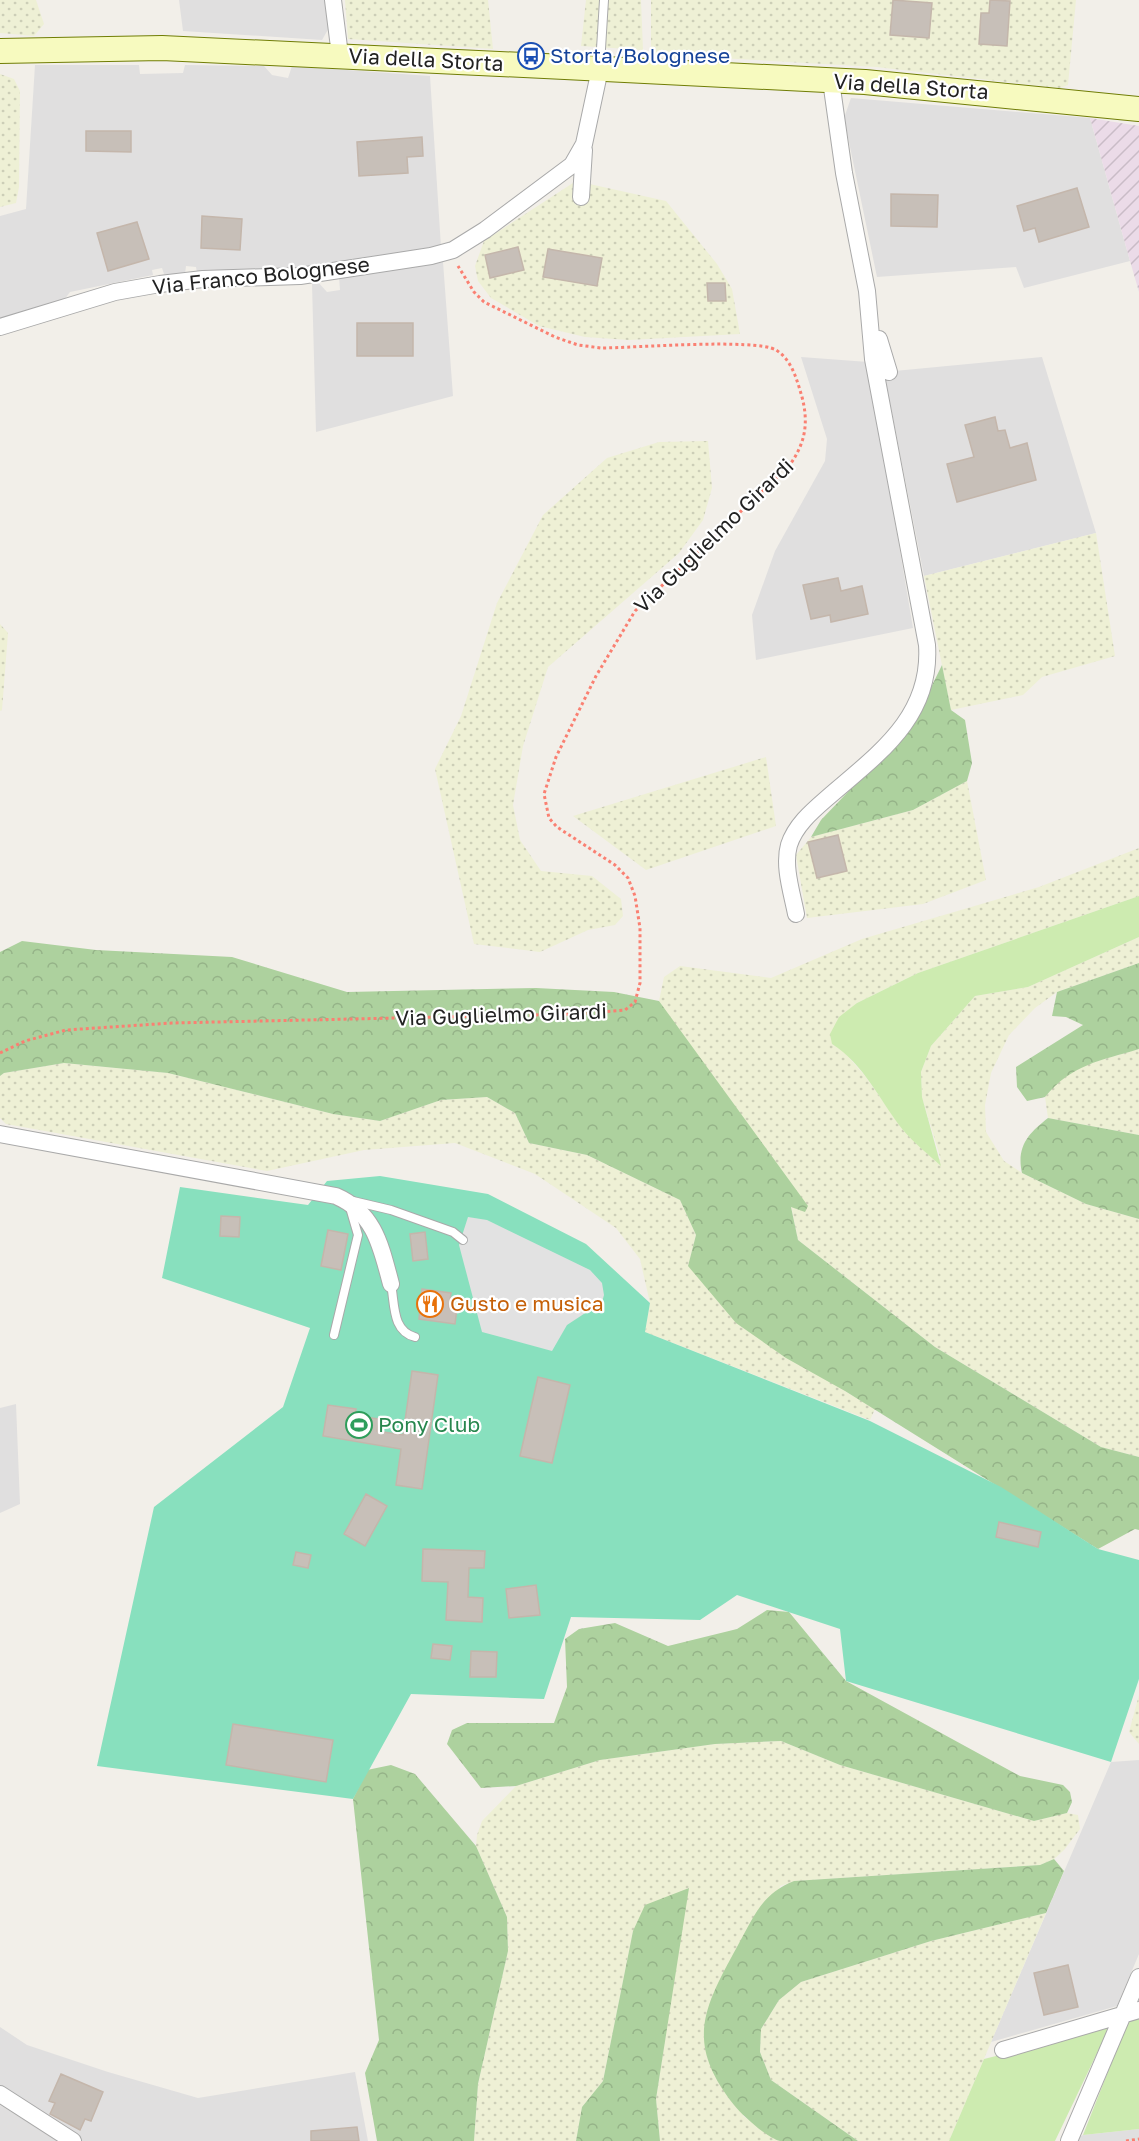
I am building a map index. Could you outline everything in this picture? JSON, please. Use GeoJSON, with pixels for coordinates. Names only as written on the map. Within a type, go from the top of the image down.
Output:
{"type":"FeatureCollection","features":[{"type":"Feature","properties":{"kind":"main road","name":"Via della Storta"},"geometry":{"type":"LineString","coordinates":[[0,51],[162,48],[600,69],[954,89],[1139,109]]}},
{"type":"Feature","properties":{"kind":"street"},"geometry":{"type":"LineString","coordinates":[[333,0],[340,56]]}},
{"type":"Feature","properties":{"kind":"street","name":"Via Franco Bolognese"},"geometry":{"type":"LineString","coordinates":[[581,197],[586,135],[600,69]]}},
{"type":"Feature","properties":{"kind":"street"},"geometry":{"type":"LineString","coordinates":[[831,81],[844,173],[867,291],[889,372]]}},
{"type":"Feature","properties":{"kind":"street","name":"Via Franco Bolognese"},"geometry":{"type":"LineString","coordinates":[[0,327],[115,292],[160,284],[203,279],[300,276],[431,256],[453,250],[468,242],[562,175],[577,159],[586,135]]}},
{"type":"Feature","properties":{"kind":"street"},"geometry":{"type":"LineString","coordinates":[[796,914],[788,854],[795,832],[808,816],[890,742],[918,702],[927,678],[927,645],[873,359],[867,291]]}},
{"type":"Feature","properties":{"kind":"street"},"geometry":{"type":"LineString","coordinates":[[0,1134],[341,1199],[363,1213],[372,1224],[392,1284]]}},
{"type":"Feature","properties":{"kind":"street"},"geometry":{"type":"LineString","coordinates":[[1069,2141],[1132,2011],[1139,1977]]}},
{"type":"Feature","properties":{"kind":"street"},"geometry":{"type":"LineString","coordinates":[[1003,2050],[1132,2011]]}},
{"type":"Feature","properties":{"kind":"street"},"geometry":{"type":"LineString","coordinates":[[0,2094],[73,2141]]}},
{"type":"Feature","properties":{"kind":"lane"},"geometry":{"type":"LineString","coordinates":[[600,69],[603,0]]}},
{"type":"Feature","properties":{"kind":"lane"},"geometry":{"type":"LineString","coordinates":[[341,1199],[391,1210],[453,1232],[463,1240]]}},
{"type":"Feature","properties":{"kind":"lane"},"geometry":{"type":"LineString","coordinates":[[334,1335],[358,1235],[353,1215],[341,1199]]}},
{"type":"Feature","properties":{"kind":"lane"},"geometry":{"type":"LineString","coordinates":[[392,1284],[399,1329],[405,1335],[415,1337]]}},
{"type":"Feature","properties":{"kind":"path","name":"Via Guglielmo Girardi"},"geometry":{"type":"LineString","coordinates":[[0,1053],[25,1041],[66,1030],[172,1023],[577,1014],[625,1010],[635,1002],[640,983],[641,941],[633,886],[615,865],[557,827],[547,813],[544,794],[556,757],[574,718],[635,611],[789,466],[797,454],[806,432],[803,400],[788,361],[771,348],[746,344],[601,348],[578,345],[555,337],[484,302],[466,280],[453,250]]}},
{"type":"Feature","properties":{"kind":"path"},"geometry":{"type":"LineString","coordinates":[[1126,2141],[1139,2139]]}},
{"type":"Feature","properties":{"kind":"shaded area"},"geometry":{"type":"Polygon","coordinates":[[[179,0],[327,0],[330,26],[322,40],[183,31],[179,0]]]}},
{"type":"Feature","properties":{"kind":"shaded area"},"geometry":{"type":"Polygon","coordinates":[[[35,65],[139,65],[140,74],[183,73],[185,65],[264,66],[272,75],[288,78],[292,66],[430,76],[441,247],[310,268],[197,273],[196,267],[186,266],[185,274],[164,274],[162,268],[152,270],[153,275],[70,292],[64,300],[0,320],[0,216],[26,209],[35,65]]]}},
{"type":"Feature","properties":{"kind":"shaded area"},"geometry":{"type":"Polygon","coordinates":[[[851,98],[1090,118],[1130,261],[1024,288],[1016,267],[877,277],[844,118],[851,98]]]}},
{"type":"Feature","properties":{"kind":"shaded area"},"geometry":{"type":"Polygon","coordinates":[[[1090,118],[1139,126],[1139,292],[1130,261],[1090,118]]]}},
{"type":"Feature","properties":{"kind":"shaded area"},"geometry":{"type":"Polygon","coordinates":[[[443,262],[453,396],[316,432],[312,284],[317,281],[327,292],[340,290],[339,277],[443,262]]]}},
{"type":"Feature","properties":{"kind":"shaded area"},"geometry":{"type":"Polygon","coordinates":[[[801,357],[868,362],[913,628],[756,660],[752,615],[775,551],[825,461],[827,439],[801,357]]]}},
{"type":"Feature","properties":{"kind":"shaded area"},"geometry":{"type":"Polygon","coordinates":[[[1042,357],[1096,533],[924,576],[884,372],[1042,357]]]}},
{"type":"Feature","properties":{"kind":"shaded area"},"geometry":{"type":"Polygon","coordinates":[[[468,1217],[487,1220],[590,1270],[602,1283],[604,1295],[602,1302],[567,1325],[552,1351],[482,1332],[459,1245],[468,1217]]]}},
{"type":"Feature","properties":{"kind":"shaded area"},"geometry":{"type":"Polygon","coordinates":[[[16,1404],[20,1504],[0,1513],[0,1408],[16,1404]]]}},
{"type":"Feature","properties":{"kind":"shaded area"},"geometry":{"type":"Polygon","coordinates":[[[1139,1760],[1139,1954],[1117,2006],[991,2042],[1111,1762],[1139,1760]]]}},
{"type":"Feature","properties":{"kind":"shaded area"},"geometry":{"type":"Polygon","coordinates":[[[0,2027],[27,2045],[108,2072],[198,2098],[355,2072],[368,2141],[82,2141],[0,2088],[0,2027]]]}},
{"type":"Feature","properties":{"kind":"shaded area"},"geometry":{"type":"Polygon","coordinates":[[[0,2105],[58,2141],[0,2141],[0,2105]]]}},
{"type":"Feature","properties":{"kind":"shaded area"},"geometry":{"type":"Polygon","coordinates":[[[1139,2129],[1139,2141],[1070,2141],[1083,2135],[1139,2129]]]}},
{"type":"Feature","properties":{"kind":"green space"},"geometry":{"type":"Polygon","coordinates":[[[0,0],[36,0],[44,24],[34,36],[0,33],[0,0]]]}},
{"type":"Feature","properties":{"kind":"green space"},"geometry":{"type":"Polygon","coordinates":[[[345,0],[488,0],[493,49],[348,39],[345,0]]]}},
{"type":"Feature","properties":{"kind":"green space"},"geometry":{"type":"Polygon","coordinates":[[[586,0],[641,0],[643,50],[581,46],[586,0]]]}},
{"type":"Feature","properties":{"kind":"green space"},"geometry":{"type":"Polygon","coordinates":[[[651,0],[1076,0],[1068,85],[1060,88],[876,67],[651,54],[651,0]]]}},
{"type":"Feature","properties":{"kind":"green space"},"geometry":{"type":"Polygon","coordinates":[[[0,74],[14,79],[20,91],[19,187],[16,203],[0,207],[0,74]]]}},
{"type":"Feature","properties":{"kind":"green space"},"geometry":{"type":"Polygon","coordinates":[[[576,181],[666,201],[717,264],[732,289],[740,334],[629,340],[585,337],[539,326],[491,298],[478,281],[475,266],[484,241],[576,181]]]}},
{"type":"Feature","properties":{"kind":"green space"},"geometry":{"type":"Polygon","coordinates":[[[708,441],[712,488],[703,520],[679,553],[548,667],[523,746],[513,805],[520,840],[541,871],[592,876],[621,899],[623,916],[615,925],[588,930],[540,952],[474,944],[435,769],[461,716],[497,603],[543,515],[607,458],[659,442],[708,441]]]}},
{"type":"Feature","properties":{"kind":"green space"},"geometry":{"type":"Polygon","coordinates":[[[1096,533],[1115,656],[1042,677],[1023,695],[951,710],[924,576],[1096,533]]]}},
{"type":"Feature","properties":{"kind":"green space"},"geometry":{"type":"Polygon","coordinates":[[[0,624],[8,633],[2,710],[0,711],[0,624]]]}},
{"type":"Feature","properties":{"kind":"green space"},"geometry":{"type":"Polygon","coordinates":[[[942,665],[951,710],[965,720],[972,763],[967,781],[913,810],[811,837],[821,820],[913,724],[942,665]]]}},
{"type":"Feature","properties":{"kind":"green space"},"geometry":{"type":"Polygon","coordinates":[[[766,757],[776,826],[646,870],[573,816],[766,757]]]}},
{"type":"Feature","properties":{"kind":"green space"},"geometry":{"type":"Polygon","coordinates":[[[967,781],[986,880],[923,904],[807,918],[796,855],[811,837],[913,810],[967,781]]]}},
{"type":"Feature","properties":{"kind":"green space"},"geometry":{"type":"Polygon","coordinates":[[[1139,848],[1139,896],[918,973],[857,1003],[832,1044],[844,1052],[865,1076],[904,1131],[941,1160],[922,1097],[921,1072],[931,1046],[975,996],[1028,987],[1139,937],[1139,963],[1057,992],[1035,1008],[1009,1035],[991,1073],[985,1105],[986,1132],[1004,1161],[1022,1173],[1086,1204],[1139,1219],[1139,1457],[1101,1447],[935,1347],[798,1240],[791,1206],[659,1001],[664,977],[680,966],[771,978],[862,939],[1039,887],[1139,848]]]}},
{"type":"Feature","properties":{"kind":"green space"},"geometry":{"type":"Polygon","coordinates":[[[1139,896],[1139,937],[1028,987],[975,996],[931,1046],[921,1072],[922,1097],[941,1166],[907,1135],[862,1072],[832,1044],[830,1034],[839,1017],[857,1003],[918,973],[1139,896]]]}},
{"type":"Feature","properties":{"kind":"green space"},"geometry":{"type":"Polygon","coordinates":[[[22,941],[96,950],[232,957],[347,992],[536,988],[614,992],[659,1001],[808,1206],[805,1212],[791,1207],[798,1240],[935,1347],[1101,1447],[1139,1457],[1139,1530],[1135,1529],[1098,1549],[845,1391],[786,1358],[736,1323],[688,1266],[696,1235],[680,1200],[587,1155],[529,1143],[515,1113],[487,1097],[441,1100],[380,1121],[333,1114],[168,1073],[64,1063],[4,1073],[0,1076],[0,952],[22,941]]]}},
{"type":"Feature","properties":{"kind":"green space"},"geometry":{"type":"Polygon","coordinates":[[[1139,963],[1139,1049],[1076,1070],[1045,1097],[1027,1101],[1017,1087],[1016,1067],[1083,1025],[1066,1017],[1052,1016],[1057,992],[1139,963]]]}},
{"type":"Feature","properties":{"kind":"green space"},"geometry":{"type":"Polygon","coordinates":[[[1139,1049],[1139,1135],[1048,1118],[1045,1097],[1059,1080],[1080,1066],[1139,1049]]]}},
{"type":"Feature","properties":{"kind":"green space"},"geometry":{"type":"Polygon","coordinates":[[[64,1063],[168,1073],[333,1114],[380,1121],[441,1100],[487,1097],[515,1113],[529,1143],[587,1155],[680,1200],[696,1235],[688,1266],[845,1391],[875,1409],[870,1420],[645,1332],[650,1303],[640,1259],[616,1228],[535,1174],[455,1143],[364,1150],[267,1171],[6,1124],[0,1118],[0,1076],[4,1073],[64,1063]]]}},
{"type":"Feature","properties":{"kind":"green space"},"geometry":{"type":"Polygon","coordinates":[[[1048,1118],[1139,1135],[1139,1219],[1086,1204],[1022,1173],[1021,1155],[1026,1141],[1048,1118]]]}},
{"type":"Feature","properties":{"kind":"green space"},"geometry":{"type":"Polygon","coordinates":[[[380,1176],[488,1194],[586,1244],[650,1303],[645,1332],[870,1421],[1001,1487],[1098,1549],[1139,1560],[1139,1679],[1111,1762],[846,1681],[840,1629],[737,1595],[700,1620],[571,1617],[544,1699],[411,1694],[353,1799],[97,1766],[154,1507],[283,1407],[310,1328],[162,1278],[180,1187],[308,1205],[327,1181],[380,1176]]]}},
{"type":"Feature","properties":{"kind":"green space"},"geometry":{"type":"Polygon","coordinates":[[[767,1610],[789,1612],[846,1681],[1020,1776],[1063,1785],[1070,1792],[1072,1802],[1067,1813],[1034,1821],[840,1765],[781,1741],[715,1744],[600,1760],[516,1786],[481,1788],[447,1744],[452,1730],[467,1723],[554,1723],[567,1687],[565,1639],[579,1629],[615,1623],[668,1646],[737,1629],[767,1610]]]}},
{"type":"Feature","properties":{"kind":"green space"},"geometry":{"type":"Polygon","coordinates":[[[1139,1695],[1139,1744],[1129,1732],[1139,1695]]]}},
{"type":"Feature","properties":{"kind":"green space"},"geometry":{"type":"Polygon","coordinates":[[[781,1741],[840,1765],[1034,1821],[1067,1813],[1078,1815],[1080,1829],[1054,1859],[1040,1865],[795,1881],[780,1886],[743,2116],[779,2141],[660,2141],[656,2099],[688,1888],[633,1931],[603,2081],[582,2107],[576,2141],[474,2141],[478,2084],[508,1951],[507,1917],[476,1846],[482,1821],[516,1786],[600,1760],[715,1744],[781,1741]]]}},
{"type":"Feature","properties":{"kind":"green space"},"geometry":{"type":"Polygon","coordinates":[[[391,1765],[415,1774],[476,1846],[507,1917],[508,1951],[478,2084],[474,2141],[377,2141],[365,2073],[379,2040],[353,1799],[367,1770],[391,1765]]]}},
{"type":"Feature","properties":{"kind":"green space"},"geometry":{"type":"Polygon","coordinates":[[[1054,1859],[1064,1871],[1046,1913],[931,1941],[801,1982],[779,2000],[761,2029],[760,2052],[771,2080],[858,2141],[780,2141],[762,2131],[734,2105],[709,2063],[704,2044],[704,2026],[708,2008],[725,1969],[754,1916],[766,1900],[783,1886],[794,1881],[1040,1865],[1054,1859]]]}},
{"type":"Feature","properties":{"kind":"green space"},"geometry":{"type":"Polygon","coordinates":[[[689,1888],[656,2099],[660,2141],[576,2141],[582,2107],[603,2081],[633,1931],[645,1905],[689,1888]]]}},
{"type":"Feature","properties":{"kind":"green space"},"geometry":{"type":"Polygon","coordinates":[[[1046,1913],[949,2141],[858,2141],[771,2080],[760,2052],[761,2029],[779,2000],[801,1982],[931,1941],[1046,1913]]]}},
{"type":"Feature","properties":{"kind":"green space"},"geometry":{"type":"Polygon","coordinates":[[[1139,2019],[1139,2129],[1083,2135],[1128,2021],[1139,2019]]]}},
{"type":"Feature","properties":{"kind":"green space"},"geometry":{"type":"Polygon","coordinates":[[[1109,2028],[1055,2141],[949,2141],[984,2059],[1109,2028]]]}},
{"type":"Feature","properties":{"kind":"building"},"geometry":{"type":"Polygon","coordinates":[[[893,0],[932,3],[929,38],[890,35],[893,0]]]}},
{"type":"Feature","properties":{"kind":"building"},"geometry":{"type":"Polygon","coordinates":[[[990,0],[1010,1],[1007,46],[979,44],[981,13],[989,13],[990,0]]]}},
{"type":"Feature","properties":{"kind":"building"},"geometry":{"type":"Polygon","coordinates":[[[86,131],[131,131],[131,152],[86,151],[86,131]]]}},
{"type":"Feature","properties":{"kind":"building"},"geometry":{"type":"Polygon","coordinates":[[[422,137],[423,156],[407,157],[408,173],[359,176],[357,142],[422,137]]]}},
{"type":"Feature","properties":{"kind":"building"},"geometry":{"type":"Polygon","coordinates":[[[1077,188],[1089,227],[1039,242],[1035,228],[1024,231],[1017,206],[1077,188]]]}},
{"type":"Feature","properties":{"kind":"building"},"geometry":{"type":"Polygon","coordinates":[[[891,194],[938,195],[937,227],[891,226],[891,194]]]}},
{"type":"Feature","properties":{"kind":"building"},"geometry":{"type":"Polygon","coordinates":[[[202,216],[242,219],[240,250],[201,248],[202,216]]]}},
{"type":"Feature","properties":{"kind":"building"},"geometry":{"type":"Polygon","coordinates":[[[137,222],[149,259],[108,271],[97,233],[137,222]]]}},
{"type":"Feature","properties":{"kind":"building"},"geometry":{"type":"Polygon","coordinates":[[[518,247],[524,270],[490,278],[485,255],[518,247]]]}},
{"type":"Feature","properties":{"kind":"building"},"geometry":{"type":"Polygon","coordinates":[[[548,249],[602,258],[597,286],[543,277],[548,249]]]}},
{"type":"Feature","properties":{"kind":"building"},"geometry":{"type":"Polygon","coordinates":[[[707,283],[725,283],[726,301],[708,301],[707,283]]]}},
{"type":"Feature","properties":{"kind":"building"},"geometry":{"type":"Polygon","coordinates":[[[357,323],[413,323],[413,356],[357,356],[357,323]]]}},
{"type":"Feature","properties":{"kind":"building"},"geometry":{"type":"Polygon","coordinates":[[[995,417],[998,431],[1005,430],[1010,448],[1027,443],[1036,480],[957,502],[947,464],[974,457],[965,425],[995,417]]]}},
{"type":"Feature","properties":{"kind":"building"},"geometry":{"type":"Polygon","coordinates":[[[838,578],[841,591],[862,586],[868,614],[831,622],[830,615],[811,619],[803,585],[838,578]]]}},
{"type":"Feature","properties":{"kind":"building"},"geometry":{"type":"Polygon","coordinates":[[[838,835],[847,871],[817,878],[808,842],[838,835]]]}},
{"type":"Feature","properties":{"kind":"building"},"geometry":{"type":"Polygon","coordinates":[[[221,1216],[240,1217],[239,1237],[220,1236],[221,1216]]]}},
{"type":"Feature","properties":{"kind":"building"},"geometry":{"type":"Polygon","coordinates":[[[328,1230],[348,1234],[341,1270],[321,1266],[328,1230]]]}},
{"type":"Feature","properties":{"kind":"building"},"geometry":{"type":"Polygon","coordinates":[[[425,1232],[428,1259],[413,1261],[410,1234],[425,1232]]]}},
{"type":"Feature","properties":{"kind":"building","name":"Gusto e musica"},"geometry":{"type":"Polygon","coordinates":[[[422,1289],[451,1293],[449,1307],[457,1308],[455,1324],[419,1319],[422,1289]]]}},
{"type":"Feature","properties":{"kind":"building"},"geometry":{"type":"Polygon","coordinates":[[[412,1371],[438,1375],[422,1489],[396,1485],[401,1449],[323,1436],[328,1405],[356,1409],[355,1416],[379,1419],[377,1431],[403,1435],[412,1371]]]}},
{"type":"Feature","properties":{"kind":"building"},"geometry":{"type":"Polygon","coordinates":[[[538,1377],[570,1385],[552,1463],[520,1456],[538,1377]]]}},
{"type":"Feature","properties":{"kind":"building"},"geometry":{"type":"Polygon","coordinates":[[[366,1494],[387,1506],[365,1546],[344,1534],[366,1494]]]}},
{"type":"Feature","properties":{"kind":"building"},"geometry":{"type":"Polygon","coordinates":[[[999,1522],[1041,1532],[1038,1547],[996,1537],[999,1522]]]}},
{"type":"Feature","properties":{"kind":"building"},"geometry":{"type":"Polygon","coordinates":[[[423,1549],[485,1551],[484,1568],[469,1568],[468,1597],[483,1598],[482,1622],[446,1620],[448,1582],[422,1581],[423,1549]]]}},
{"type":"Feature","properties":{"kind":"building"},"geometry":{"type":"Polygon","coordinates":[[[296,1552],[311,1555],[308,1568],[293,1565],[296,1552]]]}},
{"type":"Feature","properties":{"kind":"building"},"geometry":{"type":"Polygon","coordinates":[[[536,1585],[540,1615],[509,1618],[506,1589],[536,1585]]]}},
{"type":"Feature","properties":{"kind":"building"},"geometry":{"type":"Polygon","coordinates":[[[433,1644],[452,1646],[450,1660],[431,1658],[433,1644]]]}},
{"type":"Feature","properties":{"kind":"building"},"geometry":{"type":"Polygon","coordinates":[[[471,1651],[497,1652],[496,1677],[470,1677],[471,1651]]]}},
{"type":"Feature","properties":{"kind":"building"},"geometry":{"type":"Polygon","coordinates":[[[233,1724],[333,1740],[326,1782],[226,1765],[233,1724]]]}},
{"type":"Feature","properties":{"kind":"building"},"geometry":{"type":"Polygon","coordinates":[[[1068,1965],[1078,2007],[1044,2015],[1034,1973],[1068,1965]]]}},
{"type":"Feature","properties":{"kind":"building"},"geometry":{"type":"Polygon","coordinates":[[[61,2074],[103,2092],[91,2121],[85,2119],[80,2130],[50,2114],[55,2103],[49,2101],[61,2074]]]}},
{"type":"Feature","properties":{"kind":"building"},"geometry":{"type":"Polygon","coordinates":[[[357,2127],[359,2141],[311,2141],[311,2131],[357,2127]]]}},
{"type":"Feature","properties":{"kind":"place","name":"Storta/Bolognese"},"geometry":{"type":"Point","coordinates":[531,56]}},
{"type":"Feature","properties":{"kind":"place","name":"Gusto e musica"},"geometry":{"type":"Point","coordinates":[430,1304]}},
{"type":"Feature","properties":{"kind":"place","name":"Pony Club"},"geometry":{"type":"Point","coordinates":[359,1425]}}]}
